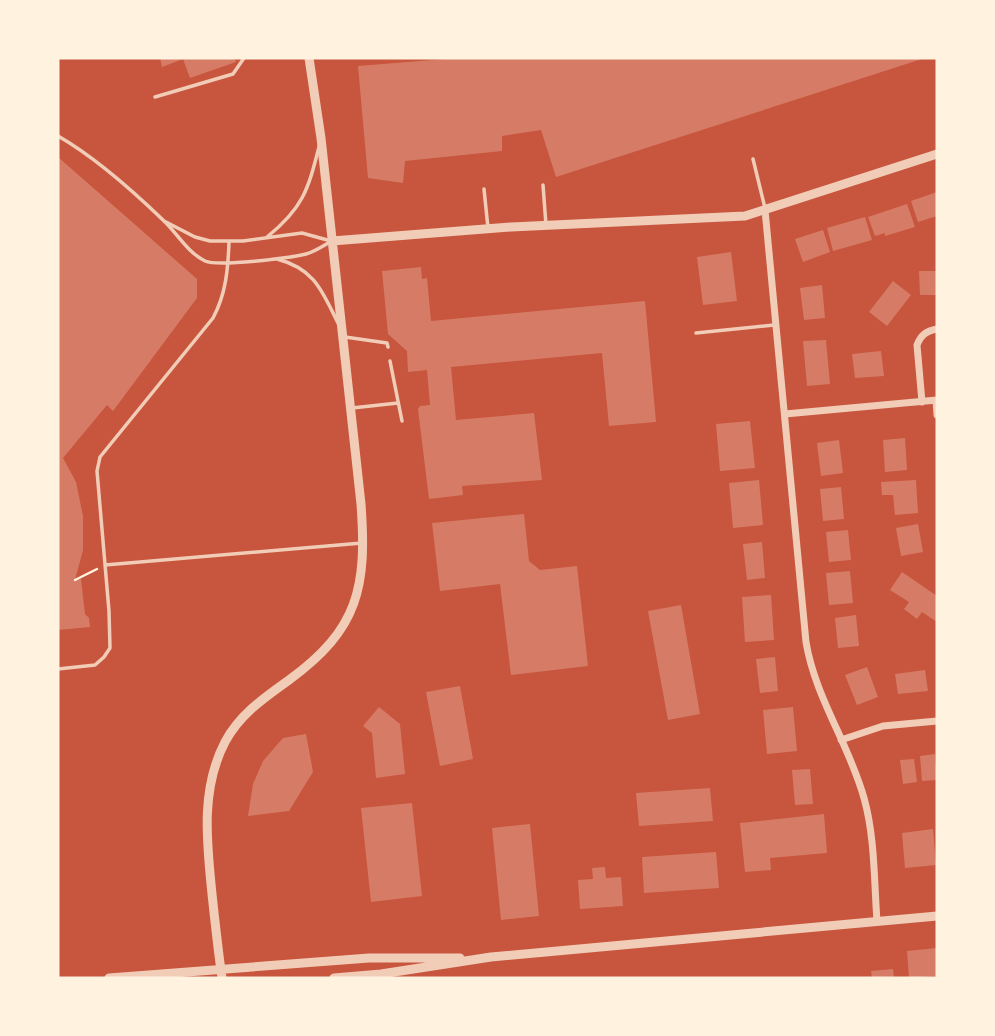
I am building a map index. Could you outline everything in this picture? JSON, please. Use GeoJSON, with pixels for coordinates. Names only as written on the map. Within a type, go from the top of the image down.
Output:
{"type":"FeatureCollection","features":[{"type":"Feature","properties":{"kind":"street"},"geometry":{"type":"LineString","coordinates":[[221,973],[207,845],[209,794],[216,764],[236,724],[253,706],[307,666],[335,637],[346,620],[361,583],[364,543],[351,408],[321,138],[309,58]]}},
{"type":"Feature","properties":{"kind":"street"},"geometry":{"type":"LineString","coordinates":[[332,242],[488,228],[734,217],[765,210],[937,154]]}},
{"type":"Feature","properties":{"kind":"street"},"geometry":{"type":"LineString","coordinates":[[765,210],[808,657],[812,673],[860,785],[867,811],[877,921]]}},
{"type":"Feature","properties":{"kind":"street"},"geometry":{"type":"LineString","coordinates":[[922,402],[917,345],[920,337],[929,330],[937,329]]}},
{"type":"Feature","properties":{"kind":"street"},"geometry":{"type":"LineString","coordinates":[[785,414],[936,400],[937,415]]}},
{"type":"Feature","properties":{"kind":"street"},"geometry":{"type":"LineString","coordinates":[[841,740],[883,726],[937,721]]}},
{"type":"Feature","properties":{"kind":"street"},"geometry":{"type":"LineString","coordinates":[[334,978],[381,974],[491,957],[937,916]]}},
{"type":"Feature","properties":{"kind":"street"},"geometry":{"type":"LineString","coordinates":[[109,978],[221,973],[369,958],[491,957]]}},
{"type":"Feature","properties":{"kind":"lane"},"geometry":{"type":"LineString","coordinates":[[155,97],[233,74],[244,58]]}},
{"type":"Feature","properties":{"kind":"lane"},"geometry":{"type":"LineString","coordinates":[[58,136],[73,145],[164,221],[187,247],[203,260],[214,264],[228,264],[307,254],[332,242]]}},
{"type":"Feature","properties":{"kind":"lane"},"geometry":{"type":"LineString","coordinates":[[266,237],[293,215],[306,194],[321,138]]}},
{"type":"Feature","properties":{"kind":"lane"},"geometry":{"type":"LineString","coordinates":[[753,159],[765,210]]}},
{"type":"Feature","properties":{"kind":"lane"},"geometry":{"type":"LineString","coordinates":[[543,185],[546,225]]}},
{"type":"Feature","properties":{"kind":"lane"},"geometry":{"type":"LineString","coordinates":[[484,189],[488,228]]}},
{"type":"Feature","properties":{"kind":"lane"},"geometry":{"type":"LineString","coordinates":[[164,221],[210,242],[302,233],[332,242]]}},
{"type":"Feature","properties":{"kind":"lane"},"geometry":{"type":"LineString","coordinates":[[58,669],[95,665],[110,648],[97,471],[100,457],[213,318],[222,301],[229,242]]}},
{"type":"Feature","properties":{"kind":"lane"},"geometry":{"type":"LineString","coordinates":[[271,258],[298,267],[314,279],[342,334],[387,343],[388,347]]}},
{"type":"Feature","properties":{"kind":"lane"},"geometry":{"type":"LineString","coordinates":[[696,333],[776,325]]}},
{"type":"Feature","properties":{"kind":"lane"},"geometry":{"type":"LineString","coordinates":[[390,361],[402,421]]}},
{"type":"Feature","properties":{"kind":"lane"},"geometry":{"type":"LineString","coordinates":[[351,408],[398,403]]}},
{"type":"Feature","properties":{"kind":"lane"},"geometry":{"type":"LineString","coordinates":[[105,565],[364,543]]}},
{"type":"Feature","properties":{"kind":"path"},"geometry":{"type":"LineString","coordinates":[[75,580],[105,565]]}},
{"type":"Feature","properties":{"kind":"building"},"geometry":{"type":"Polygon","coordinates":[[[160,58],[234,58],[236,62],[190,78],[183,59],[162,67],[160,58]]]}},
{"type":"Feature","properties":{"kind":"building"},"geometry":{"type":"Polygon","coordinates":[[[457,58],[925,58],[556,177],[541,130],[502,136],[502,151],[405,161],[403,183],[368,178],[358,66],[457,58]]]}},
{"type":"Feature","properties":{"kind":"building"},"geometry":{"type":"Polygon","coordinates":[[[58,157],[197,279],[197,298],[113,411],[107,405],[63,458],[76,482],[83,516],[83,550],[75,580],[81,579],[85,614],[89,618],[90,627],[58,630],[58,157]]]}},
{"type":"Feature","properties":{"kind":"building"},"geometry":{"type":"Polygon","coordinates":[[[937,192],[937,216],[918,222],[911,201],[937,192]]]}},
{"type":"Feature","properties":{"kind":"building"},"geometry":{"type":"Polygon","coordinates":[[[907,204],[915,227],[885,236],[885,233],[875,236],[868,217],[907,204]]]}},
{"type":"Feature","properties":{"kind":"building"},"geometry":{"type":"Polygon","coordinates":[[[865,217],[872,240],[833,251],[827,228],[865,217]]]}},
{"type":"Feature","properties":{"kind":"building"},"geometry":{"type":"Polygon","coordinates":[[[823,230],[830,252],[803,262],[795,239],[823,230]]]}},
{"type":"Feature","properties":{"kind":"building"},"geometry":{"type":"Polygon","coordinates":[[[731,252],[737,301],[703,305],[697,257],[731,252]]]}},
{"type":"Feature","properties":{"kind":"building"},"geometry":{"type":"Polygon","coordinates":[[[421,267],[422,279],[427,278],[431,321],[645,301],[656,422],[609,426],[602,353],[451,367],[456,420],[534,413],[542,480],[462,486],[463,495],[429,499],[418,409],[420,406],[430,405],[427,370],[408,372],[407,351],[388,334],[382,271],[421,267]]]}},
{"type":"Feature","properties":{"kind":"building"},"geometry":{"type":"Polygon","coordinates":[[[919,271],[937,271],[937,295],[920,295],[919,271]]]}},
{"type":"Feature","properties":{"kind":"building"},"geometry":{"type":"Polygon","coordinates":[[[893,281],[911,295],[887,326],[869,312],[893,281]]]}},
{"type":"Feature","properties":{"kind":"building"},"geometry":{"type":"Polygon","coordinates":[[[822,285],[825,318],[804,320],[800,288],[822,285]]]}},
{"type":"Feature","properties":{"kind":"building"},"geometry":{"type":"Polygon","coordinates":[[[826,340],[830,384],[807,386],[803,341],[826,340]]]}},
{"type":"Feature","properties":{"kind":"building"},"geometry":{"type":"Polygon","coordinates":[[[881,351],[884,376],[855,378],[852,354],[881,351]]]}},
{"type":"Feature","properties":{"kind":"building"},"geometry":{"type":"Polygon","coordinates":[[[750,421],[755,468],[720,471],[716,424],[750,421]]]}},
{"type":"Feature","properties":{"kind":"building"},"geometry":{"type":"Polygon","coordinates":[[[905,438],[907,470],[885,472],[883,440],[905,438]]]}},
{"type":"Feature","properties":{"kind":"building"},"geometry":{"type":"Polygon","coordinates":[[[839,440],[843,473],[821,476],[817,443],[839,440]]]}},
{"type":"Feature","properties":{"kind":"building"},"geometry":{"type":"Polygon","coordinates":[[[759,480],[763,525],[733,528],[729,483],[759,480]]]}},
{"type":"Feature","properties":{"kind":"building"},"geometry":{"type":"Polygon","coordinates":[[[916,480],[918,513],[895,515],[893,495],[882,495],[881,482],[916,480]]]}},
{"type":"Feature","properties":{"kind":"building"},"geometry":{"type":"Polygon","coordinates":[[[841,487],[844,519],[823,521],[820,489],[841,487]]]}},
{"type":"Feature","properties":{"kind":"building"},"geometry":{"type":"Polygon","coordinates":[[[524,514],[529,561],[540,570],[577,566],[588,666],[511,675],[500,584],[440,591],[432,523],[524,514]]]}},
{"type":"Feature","properties":{"kind":"building"},"geometry":{"type":"Polygon","coordinates":[[[918,524],[923,552],[901,556],[896,528],[918,524]]]}},
{"type":"Feature","properties":{"kind":"building"},"geometry":{"type":"Polygon","coordinates":[[[848,530],[851,560],[829,562],[826,532],[848,530]]]}},
{"type":"Feature","properties":{"kind":"building"},"geometry":{"type":"Polygon","coordinates":[[[762,542],[765,578],[747,580],[743,544],[762,542]]]}},
{"type":"Feature","properties":{"kind":"building"},"geometry":{"type":"Polygon","coordinates":[[[850,571],[853,603],[829,605],[826,573],[850,571]]]}},
{"type":"Feature","properties":{"kind":"building"},"geometry":{"type":"Polygon","coordinates":[[[902,572],[937,596],[937,622],[922,612],[917,619],[904,609],[909,602],[890,590],[902,572]]]}},
{"type":"Feature","properties":{"kind":"building"},"geometry":{"type":"Polygon","coordinates":[[[771,595],[774,640],[745,642],[742,597],[771,595]]]}},
{"type":"Feature","properties":{"kind":"building"},"geometry":{"type":"Polygon","coordinates":[[[681,605],[700,714],[668,720],[648,611],[681,605]]]}},
{"type":"Feature","properties":{"kind":"building"},"geometry":{"type":"Polygon","coordinates":[[[856,615],[859,646],[838,648],[835,618],[856,615]]]}},
{"type":"Feature","properties":{"kind":"building"},"geometry":{"type":"Polygon","coordinates":[[[775,657],[778,691],[760,693],[756,659],[775,657]]]}},
{"type":"Feature","properties":{"kind":"building"},"geometry":{"type":"Polygon","coordinates":[[[867,667],[878,697],[857,705],[845,675],[867,667]]]}},
{"type":"Feature","properties":{"kind":"building"},"geometry":{"type":"Polygon","coordinates":[[[925,670],[928,691],[898,694],[895,674],[925,670]]]}},
{"type":"Feature","properties":{"kind":"building"},"geometry":{"type":"Polygon","coordinates":[[[460,686],[473,759],[440,766],[426,692],[460,686]]]}},
{"type":"Feature","properties":{"kind":"building"},"geometry":{"type":"Polygon","coordinates":[[[379,707],[400,724],[405,774],[376,778],[372,733],[363,726],[379,707]]]}},
{"type":"Feature","properties":{"kind":"building"},"geometry":{"type":"Polygon","coordinates":[[[793,707],[797,751],[767,754],[763,710],[793,707]]]}},
{"type":"Feature","properties":{"kind":"building"},"geometry":{"type":"Polygon","coordinates":[[[306,734],[313,772],[289,811],[248,816],[253,784],[263,761],[283,738],[306,734]]]}},
{"type":"Feature","properties":{"kind":"building"},"geometry":{"type":"Polygon","coordinates":[[[935,754],[937,780],[922,781],[920,756],[935,754]]]}},
{"type":"Feature","properties":{"kind":"building"},"geometry":{"type":"Polygon","coordinates":[[[914,759],[917,782],[903,784],[900,760],[914,759]]]}},
{"type":"Feature","properties":{"kind":"building"},"geometry":{"type":"Polygon","coordinates":[[[810,769],[813,804],[795,805],[792,770],[810,769]]]}},
{"type":"Feature","properties":{"kind":"building"},"geometry":{"type":"Polygon","coordinates":[[[710,788],[713,821],[639,826],[636,793],[710,788]]]}},
{"type":"Feature","properties":{"kind":"building"},"geometry":{"type":"Polygon","coordinates":[[[412,803],[422,896],[371,902],[361,808],[412,803]]]}},
{"type":"Feature","properties":{"kind":"building"},"geometry":{"type":"Polygon","coordinates":[[[824,814],[827,853],[770,858],[771,870],[745,872],[740,823],[824,814]]]}},
{"type":"Feature","properties":{"kind":"building"},"geometry":{"type":"Polygon","coordinates":[[[530,824],[539,916],[501,920],[492,828],[530,824]]]}},
{"type":"Feature","properties":{"kind":"building"},"geometry":{"type":"Polygon","coordinates":[[[933,829],[936,865],[905,868],[902,833],[933,829]]]}},
{"type":"Feature","properties":{"kind":"building"},"geometry":{"type":"Polygon","coordinates":[[[716,852],[719,888],[644,893],[642,857],[716,852]]]}},
{"type":"Feature","properties":{"kind":"building"},"geometry":{"type":"Polygon","coordinates":[[[605,867],[606,878],[621,877],[623,906],[580,909],[578,880],[593,879],[592,868],[605,867]]]}},
{"type":"Feature","properties":{"kind":"building"},"geometry":{"type":"Polygon","coordinates":[[[937,948],[937,976],[909,978],[907,951],[937,948]]]}},
{"type":"Feature","properties":{"kind":"building"},"geometry":{"type":"Polygon","coordinates":[[[893,969],[894,978],[872,978],[871,971],[893,969]]]}}]}
